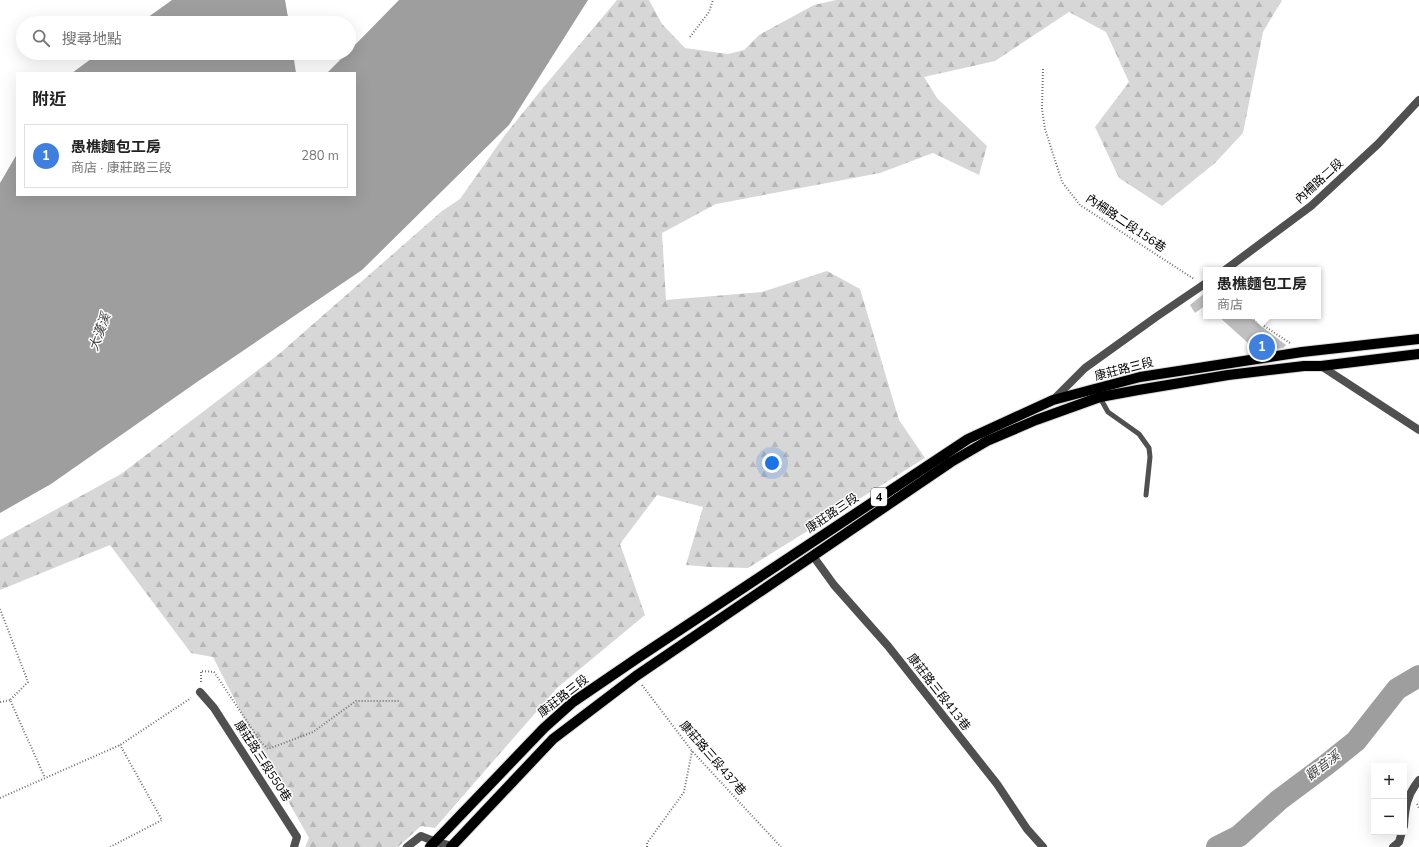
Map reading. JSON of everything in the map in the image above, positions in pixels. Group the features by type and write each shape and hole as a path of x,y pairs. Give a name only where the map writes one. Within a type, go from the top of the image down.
{"main road":[{"name":"康莊路三段","path":"452,846 553,739 636,676 951,462 987,440 1140,376 1302,352 1419,339"},
{"name":"康莊路三段","path":"433,845 544,728 573,702 968,439 1053,400 1098,393 1138,390 1228,375 1419,354"}],"street":[{"name":"內柵路二段","path":"1229,267 1310,206 1378,144 1419,100"},
{"path":"1053,400 1085,368 1156,316 1203,285"},
{"path":"1320,366 1419,430"},
{"name":"康莊路三段413巷","path":"812,556 834,585 888,646 997,784 1027,829 1044,847"},
{"name":"康莊路三段550巷","path":"200,692 214,708 297,837 294,847"},
{"path":"1407,801 1411,790 1419,780"},
{"path":"1393,847 1399,842 1401,835"},
{"path":"407,847 421,836 433,845 452,846"}],"lane":[{"path":"1098,393 1108,412 1140,434 1149,448 1150,457 1146,495"}],"path":[{"path":"690,37 709,12 713,0"},
{"name":"內柵路二段156巷","path":"1043,69 1042,109 1045,130 1062,182 1080,205 1203,283"},
{"path":"1253,319 1302,352"},
{"path":"0,609 28,682 10,700 0,702"},
{"name":"康莊路三段437巷","path":"636,676 692,752 781,847"},
{"path":"0,798 45,778 10,700"},
{"path":"110,847 162,820 120,745"},
{"path":"647,847 647,843 684,792 692,752"}],"green space":[{"path":"617,0 649,0 662,24 685,48 728,54 744,50 759,35 814,5 836,0 1282,0 1263,32 1243,133 1215,163 1162,206 1119,178 1095,127 1129,82 1106,32 1069,12 995,61 924,77 937,98 987,146 979,175 933,153 880,173 716,204 662,233 666,300 762,292 827,271 860,289 899,420 925,458 748,568 686,565 703,507 657,495 620,544 645,615 557,688 435,828 421,826 398,847 305,847 309,838 271,771 213,657 191,653 110,545 0,590 0,540 121,474 279,354 442,211 460,199 505,135"}],"water":[{"path":"172,0 285,0 288,16 150,16"},
{"name":"大漢溪","path":"399,0 588,0 509,125 362,270 197,382 51,484 0,513 0,183 16,156 16,196 356,196 356,72 328,72 340,60 356,60 356,44"},
{"path":"90,60 294,60 296,72 73,72"}],"building":[{"path":"1203,294 1203,307 1195,313 1190,305"},
{"path":"1221,319 1252,319 1286,345 1283,348 1276,349 1268,344 1262,352 1258,352"}],"waterway":[{"name":"觀音溪","path":"1217,847 1239,836 1279,800 1356,741 1397,689 1419,676"}],"place":[{"name":"愚樵麵包工房","path":"1262,347"}]}
